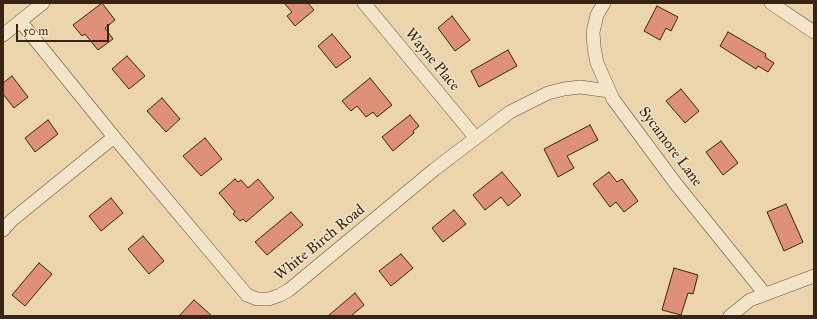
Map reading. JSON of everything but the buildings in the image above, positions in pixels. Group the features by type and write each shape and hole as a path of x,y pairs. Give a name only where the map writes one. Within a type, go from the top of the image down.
{"street":[{"path":"3,35 43,3"},
{"name":"Wayne Place","path":"364,3 475,137"},
{"name":"Sycamore Lane","path":"604,3 597,15 593,32 594,47 597,63 613,99 676,184 765,294"},
{"path":"771,3 814,32"},
{"name":"White Birch Road","path":"20,21 114,137 246,295 263,299 280,295 289,290 475,137 510,112 548,93 580,87 610,91"},
{"path":"3,230 12,220 114,137"},
{"path":"730,316 750,300 814,276"}]}
